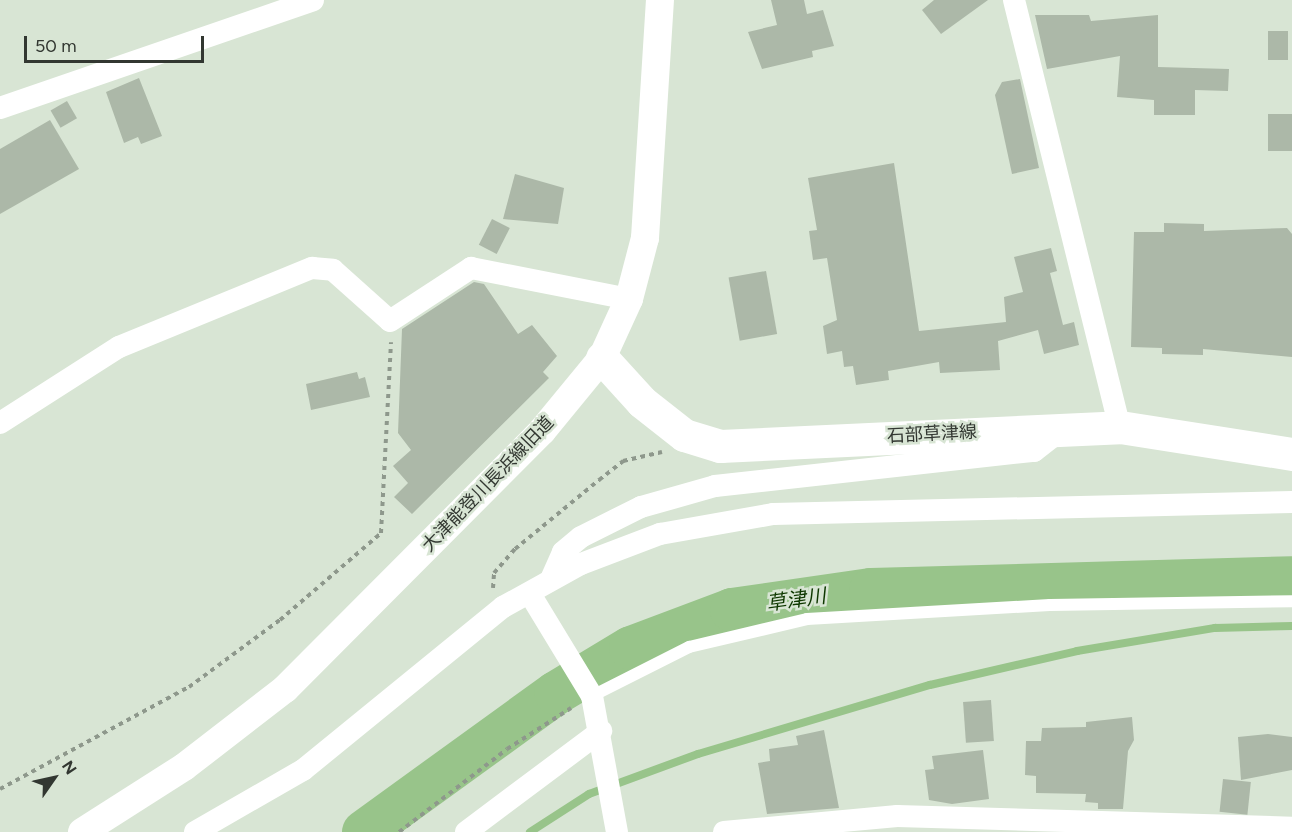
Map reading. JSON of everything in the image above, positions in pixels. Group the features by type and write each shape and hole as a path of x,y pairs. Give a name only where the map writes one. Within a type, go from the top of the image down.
{"main road":[{"name":"石部草津線","path":"602,358 642,402 684,435 720,446 1120,427 1292,454"}],"street":[{"path":"0,108 313,0"},
{"name":"大津能登川長浜線旧道","path":"82,832 184,767 285,689 542,431 602,358 629,299 651,195 660,0"},
{"path":"1014,0 1120,427"},
{"path":"0,423 119,347 312,268 333,270 390,321 471,268 629,299"},
{"path":"552,577 564,552 581,537 640,507 715,486 1034,451 1064,428"},
{"path":"195,832 303,770 502,607 530,594 552,577 660,534 773,514 1292,502"},
{"path":"530,594 588,689 601,731 617,832"},
{"path":"466,832 601,731"},
{"path":"724,832 897,816 1292,828"}],"lane":[{"path":"588,689 689,647 807,619 935,609 1292,601"}],"path":[{"path":"0,789 189,687 280,620 381,533 391,405 390,321"},
{"path":"502,607 493,590 494,573 515,549 623,461 672,448 684,435"},
{"path":"399,832 507,748 588,689"}],"building":[{"path":"771,0 804,0 807,14 823,10 834,46 812,51 813,57 762,69 748,32 777,25"},
{"path":"934,0 988,0 941,34 922,10"},
{"path":"1035,15 1089,15 1091,21 1158,15 1158,67 1229,69 1228,91 1195,90 1195,115 1154,115 1154,100 1117,97 1120,56 1047,69"},
{"path":"1268,31 1288,31 1288,60 1268,60"},
{"path":"139,78 162,136 141,144 138,137 124,143 106,92"},
{"path":"1020,79 1039,168 1012,174 995,95 1002,82"},
{"path":"67,101 77,118 61,128 51,110"},
{"path":"1268,114 1292,114 1292,151 1268,151"},
{"path":"50,120 79,169 0,214 0,149"},
{"path":"894,163 919,331 1006,322 1004,297 1023,292 1014,257 1051,248 1057,271 1050,273 1063,325 1074,322 1079,345 1044,354 1038,330 998,341 1000,370 940,373 939,362 888,371 889,380 856,385 853,366 844,367 842,351 827,354 823,326 837,320 827,258 813,260 809,231 817,230 808,178"},
{"path":"515,174 564,188 558,224 503,219"},
{"path":"492,219 510,228 497,254 479,245"},
{"path":"1164,223 1204,224 1204,231 1287,228 1292,234 1292,357 1203,349 1203,355 1162,354 1162,348 1131,347 1134,232 1164,232"},
{"path":"766,271 777,334 740,341 729,278"},
{"path":"474,282 484,284 518,334 532,325 557,356 543,372 549,378 412,514 394,497 408,483 393,466 411,450 398,433 402,329"},
{"path":"357,372 359,379 365,377 370,397 311,410 306,384"},
{"path":"991,700 994,741 966,743 963,702"},
{"path":"1132,717 1134,740 1128,751 1123,809 1098,809 1098,803 1085,802 1086,794 1036,793 1036,776 1025,775 1026,741 1041,741 1042,728 1086,727 1086,722"},
{"path":"824,730 839,808 767,814 758,763 770,761 769,749 798,745 796,736"},
{"path":"1268,734 1292,737 1292,770 1241,780 1238,737"},
{"path":"983,750 989,799 952,804 929,800 925,770 934,769 932,756"},
{"path":"1223,779 1251,782 1247,815 1220,812"}],"waterway":[{"name":"草津川","path":"364,832 556,693 631,648 732,610 871,590 1292,578"},
{"path":"530,832 589,794 698,754 930,685 1077,651 1215,628 1292,626"}]}
